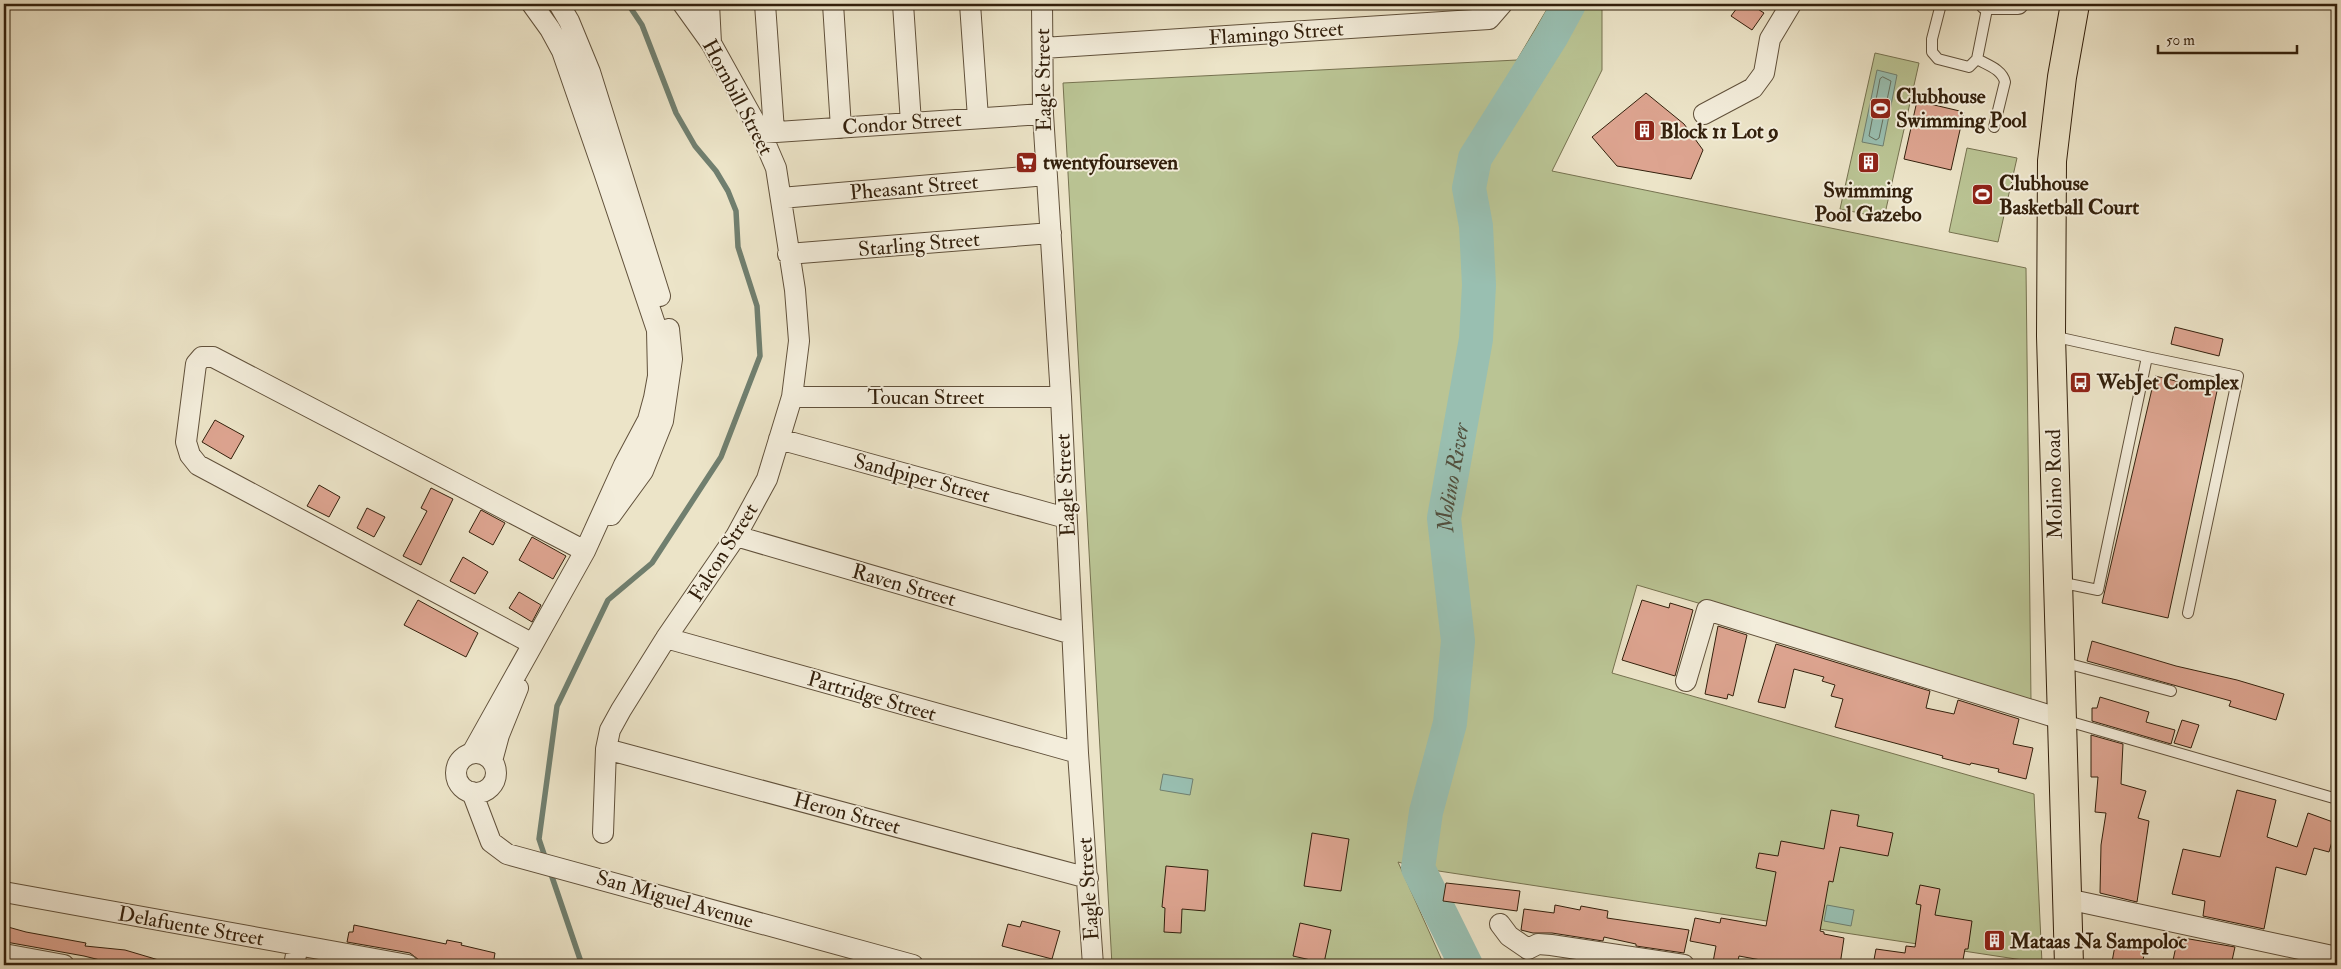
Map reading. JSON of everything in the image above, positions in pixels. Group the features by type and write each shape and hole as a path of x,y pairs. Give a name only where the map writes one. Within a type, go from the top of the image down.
{"main road":[{"name":"Molino Road","path":"2069,965 2051,336 2052,162 2062,77 2075,4"}],"street":[{"path":"472,754 486,756 495,767 494,781 485,790 472,792 460,785 456,773 460,760 472,754 585,551 624,465 648,420 658,376 657,330 562,51 550,29 532,4"},
{"path":"559,4 569,21 593,81 668,324 672,359 662,421 643,471 585,551"},
{"name":"Hornbill Street","path":"683,4 711,43 768,132 781,198 788,254"},
{"path":"708,4 711,43"},
{"path":"765,4 768,132"},
{"path":"833,4 841,128"},
{"path":"903,4 911,123"},
{"path":"970,4 978,118"},
{"name":"Eagle Street","path":"1042,4 1043,114 1046,176 1051,233 1078,753 1093,965"},
{"name":"Flamingo Street","path":"1043,48 1489,19 1502,4"},
{"path":"1704,114 1753,88 1764,73 1770,39 1791,4"},
{"path":"1987,4 2018,4"},
{"name":"Condor Street","path":"768,132 1043,114"},
{"name":"Pheasant Street","path":"781,198 1046,176"},
{"name":"Starling Street","path":"788,254 1051,233"},
{"name":"Falcon Street","path":"602,833 606,748 610,730 666,638 736,536 767,479 792,397 799,342 795,290 788,254"},
{"path":"533,644 198,465 190,455 186,442 196,364 202,357 212,357 585,551"},
{"name":"Toucan Street","path":"792,397 1060,397"},
{"name":"Sandpiper Street","path":"779,439 1066,518"},
{"name":"Raven Street","path":"736,536 1072,634"},
{"path":"1686,681 1707,610 2061,719"},
{"name":"Partridge Street","path":"666,638 1078,753"},
{"path":"492,761 499,735 509,714 533,644"},
{"name":"Heron Street","path":"606,748 1088,878"},
{"name":"San Miguel Avenue","path":"472,792 491,842 506,854 561,867 913,965"},
{"name":"Delafuente Street","path":"4,892 408,965"},
{"path":"2068,899 2337,957"},
{"path":"1500,924 1527,957 1538,944 1684,965"},
{"path":"294,965 298,946"},
{"path":"4,954 64,965"}],"lane":[{"path":"1941,4 1932,39 1932,52 1938,58 1969,67 1977,59 1987,4"},
{"path":"1977,59 2001,73 2004,77 2005,82 1994,127"},
{"path":"2051,336 2238,376 2188,613"},
{"path":"2057,581 2098,590 2147,357"},
{"path":"2059,661 2171,691"},
{"path":"2061,719 2337,798"}],"shaded area":[{"path":"1550,4 1602,4 1602,70 1552,171 2026,268 2031,701 1637,585 1612,673 2034,794 2042,963 1419,868 1398,862 1444,965 1112,965 1063,83 1517,60"},
{"path":"1875,53 1919,63 1884,218 1840,209"},
{"name":"Clubhouse Basketball Court","path":"1967,148 2017,158 1998,242 1949,232"}],"water":[{"name":"Clubhouse Swimming Pool","path":"1877,70 1897,75 1883,146 1862,142"},
{"path":"1163,774 1193,779 1190,795 1160,790"},
{"path":"1827,905 1854,910 1851,926 1824,921"}],"building":[{"path":"1740,4 1750,4 1764,13 1752,30 1731,16"},
{"name":"Block 11 Lot 9","path":"1646,93 1684,124 1703,150 1691,179 1617,166 1592,137"},
{"path":"1917,101 1964,112 1951,170 1904,159"},
{"path":"2175,327 2223,339 2219,356 2171,344"},
{"path":"2155,376 2217,391 2168,618 2102,603"},
{"path":"215,420 244,436 231,459 202,442"},
{"path":"319,485 340,497 329,517 307,506"},
{"path":"431,488 453,499 421,565 403,556 427,511 421,508"},
{"path":"367,508 385,517 374,537 357,528"},
{"path":"481,510 505,523 493,545 469,532"},
{"path":"532,537 566,556 553,579 519,560"},
{"path":"463,557 488,572 475,594 450,581"},
{"path":"519,592 541,605 532,622 509,608"},
{"path":"418,600 478,633 466,657 404,625"},
{"path":"1642,600 1669,608 1670,603 1693,610 1675,676 1622,660"},
{"path":"1718,626 1747,635 1733,696 1728,694 1727,699 1705,694"},
{"path":"2092,641 2176,666 2237,680 2284,694 2276,720 2229,706 2231,701 2087,661"},
{"path":"1776,644 1930,691 1926,708 1954,714 1958,700 2019,719 2013,744 2033,748 2026,779 1998,772 1999,769 1971,763 1970,765 1942,758 1943,756 1835,727 1843,699 1831,696 1835,685 1822,681 1824,677 1794,669 1785,708 1758,702"},
{"path":"2100,697 2149,712 2146,722 2175,730 2171,744 2092,721 2092,708 2097,708"},
{"path":"2182,720 2199,725 2191,748 2174,743"},
{"path":"2091,735 2123,744 2121,784 2146,791 2138,818 2149,821 2137,902 2100,893 2101,845 2106,813 2095,812 2098,777 2091,777"},
{"path":"2237,790 2276,800 2267,837 2297,847 2308,813 2333,822 2332,830 2335,831 2329,852 2314,848 2306,875 2276,867 2264,929 2203,916 2205,901 2172,894 2183,849 2220,857"},
{"path":"1831,810 1859,815 1857,826 1893,833 1888,856 1840,847 1833,882 1829,881 1820,931 1824,932 1824,934 1844,938 1840,965 1788,965 1739,956 1737,965 1713,962 1716,946 1690,941 1695,918 1720,923 1721,918 1766,926 1776,872 1756,868 1759,853 1778,856 1781,841 1824,849"},
{"path":"1312,833 1349,839 1341,891 1304,886"},
{"path":"1166,866 1208,870 1205,911 1182,909 1181,933 1164,932 1165,908 1162,907"},
{"path":"1446,883 1520,891 1517,911 1443,901"},
{"path":"1920,885 1940,889 1935,915 1972,921 1968,949 1965,949 1962,965 1873,965 1876,949 1905,953 1906,946 1915,947 1921,905 1916,904"},
{"path":"1555,905 1580,910 1581,906 1608,911 1607,918 1689,930 1684,953 1636,946 1636,944 1604,937 1603,941 1521,930 1524,909 1554,913"},
{"path":"1022,921 1060,931 1052,959 1002,946 1008,924 1020,927"},
{"path":"1300,923 1331,930 1324,963 1293,956"},
{"path":"354,925 446,944 447,940 462,943 461,945 495,953 493,965 445,965 419,960 410,953 347,942 349,932 353,932"},
{"path":"8,927 86,943 85,946 125,950 162,961 162,965 120,965 84,956 6,942"},
{"path":"2178,937 2235,947 2231,965 2172,965"},
{"path":"2116,940 2146,945 2142,965 2112,962"}],"waterway":[{"path":"546,860 539,839 557,706 608,600 652,563 721,457 760,356 757,306 738,247 736,211 728,191 716,171 695,146 676,113 642,25 628,4"},
{"name":"Molino River","path":"1466,965 1418,868 1426,812 1450,723 1458,641 1444,518 1476,339 1479,285 1476,226 1469,188 1475,158 1551,37 1569,4"},
{"path":"550,871 582,965"}],"place":[{"name":"Clubhouse Swimming Pool","path":"1880,108"},
{"name":"Block 11 Lot 9","path":"1644,131"},
{"name":"twentyfourseven","path":"1027,162"},
{"name":"Swimming Pool Gazebo","path":"1868,163"},
{"name":"Clubhouse Basketball Court","path":"1983,195"},
{"name":"WebJet Complex","path":"2081,382"},
{"name":"Mataas Na Sampoloc","path":"1994,941"}]}
